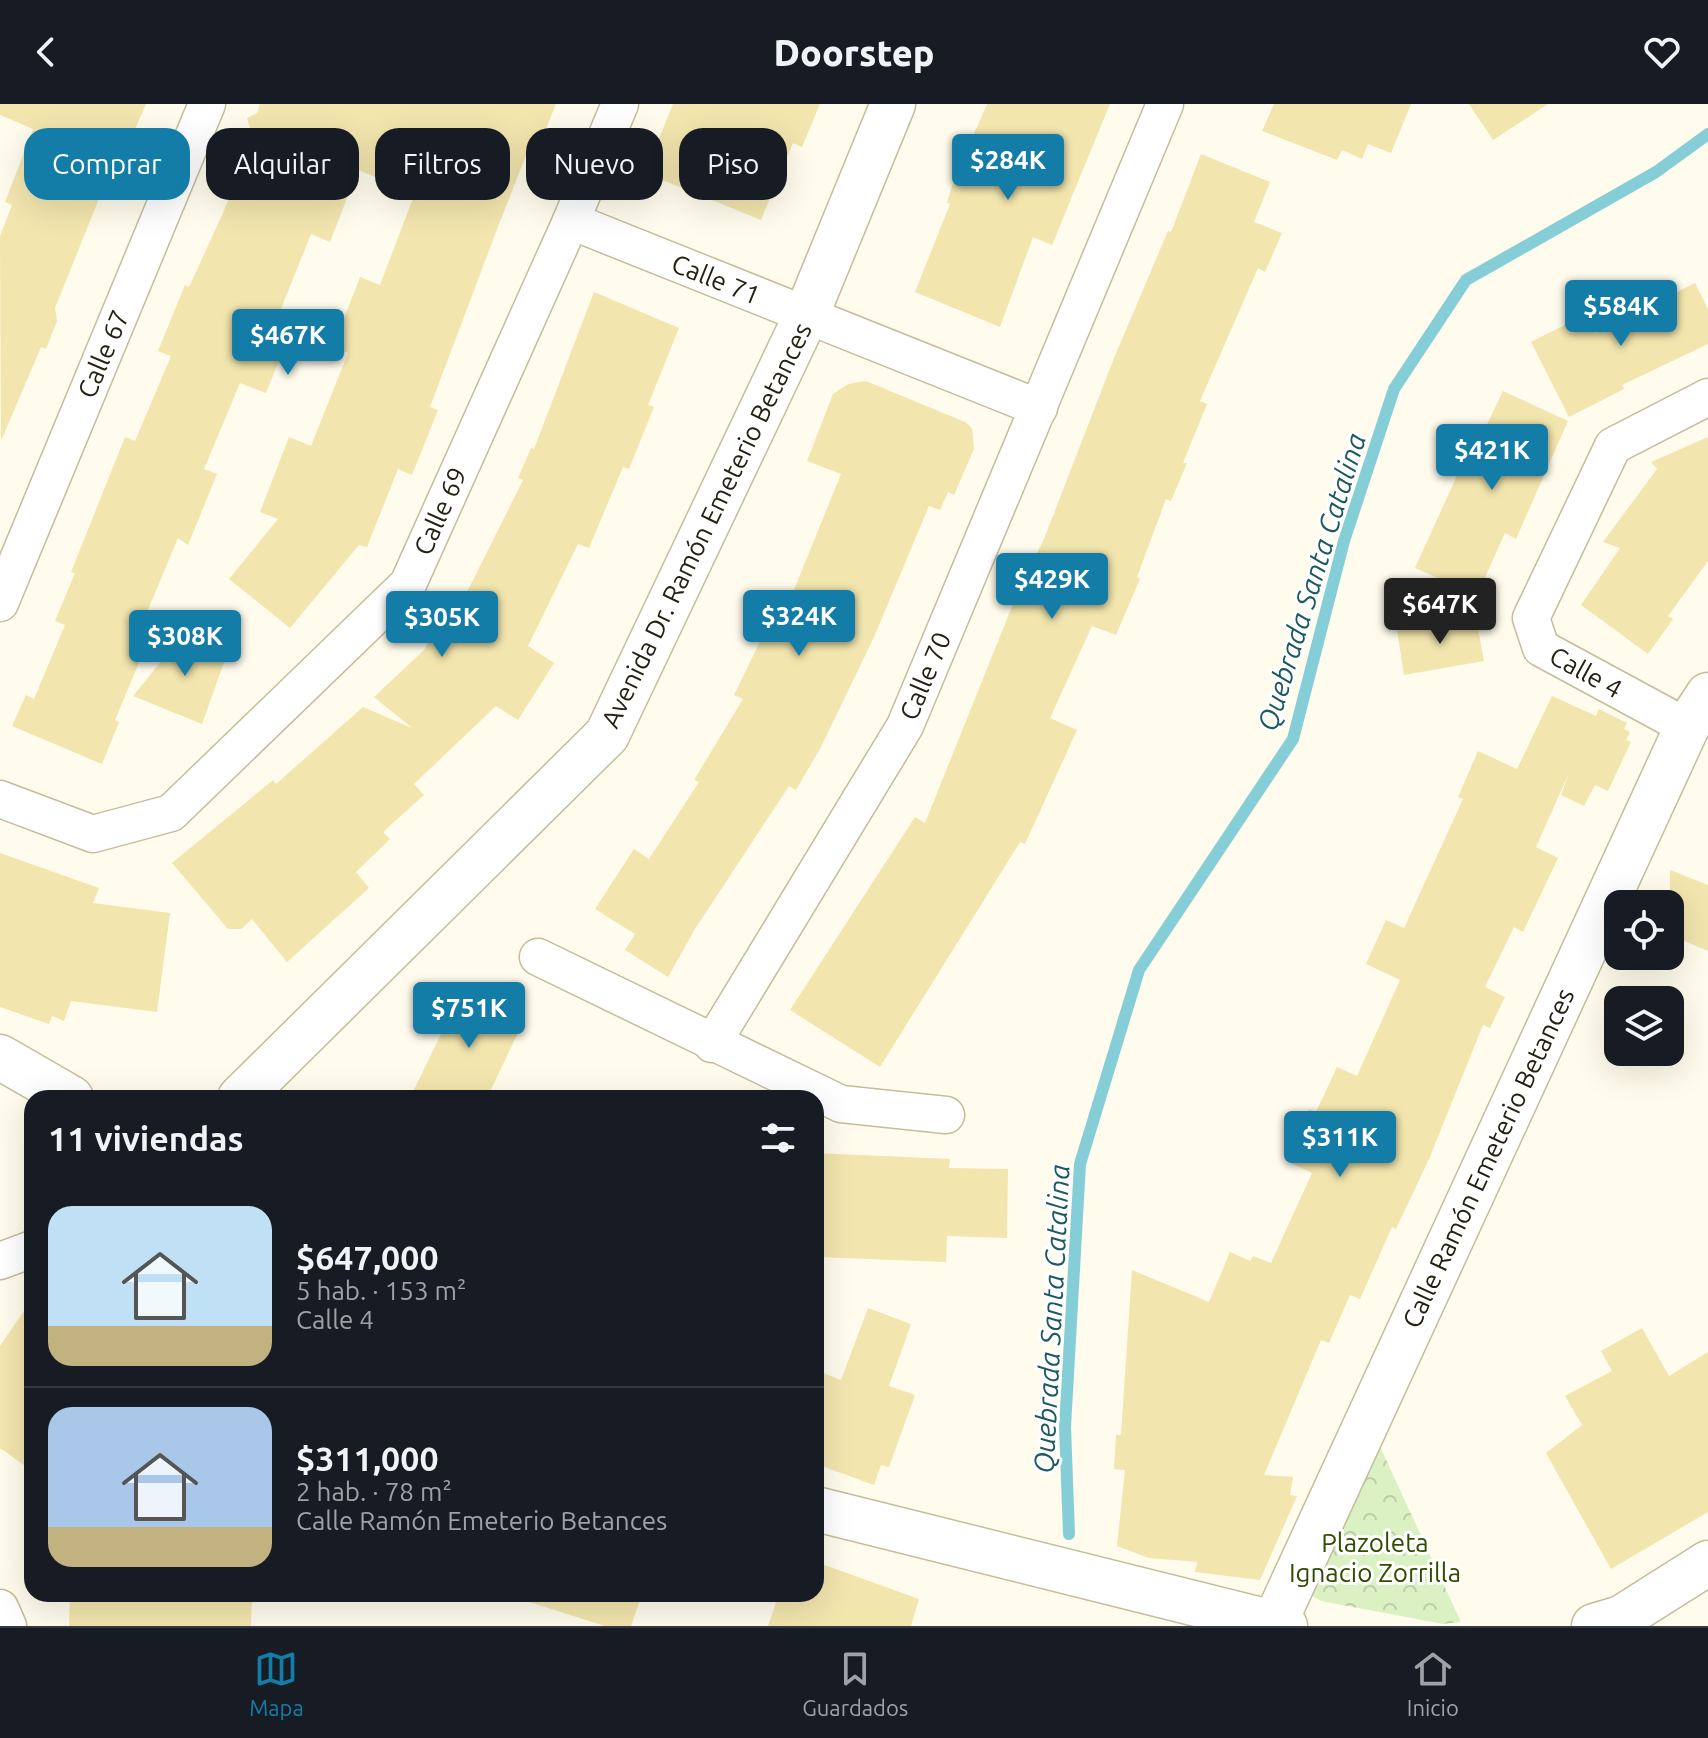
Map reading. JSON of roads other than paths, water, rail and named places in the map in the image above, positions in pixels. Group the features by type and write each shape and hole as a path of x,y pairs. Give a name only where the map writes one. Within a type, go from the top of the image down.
{"street":[{"name":"Calle 67","path":"0,603 207,104"},
{"name":"Calle 69","path":"0,799 93,834 171,813 408,584 571,221 620,104"},
{"name":"Avenida Dr. Ramón Emeterio Betances","path":"248,1090 607,735 806,316 893,104"},
{"name":"Calle 70","path":"712,1044 905,726 1165,104"},
{"name":"Calle 71","path":"571,221 1039,408"},
{"name":"Calle 4","path":"1697,711 1541,648 1531,618 1613,446 1708,397"},
{"name":"Calle Ramón Emeterio Betances","path":"1280,1625 1697,711"},
{"path":"538,957 811,1090"},
{"path":"0,1057 57,1090"},
{"path":"824,1096 841,1104 946,1115"},
{"path":"0,1261 24,1252"},
{"path":"824,1511 1280,1625"},
{"path":"1614,1623 1708,1563"},
{"path":"0,1608 8,1626"}],"waterway":[{"name":"Quebrada Santa Catalina","path":"1069,1534 1065,1427 1080,1164 1139,970 1293,739 1344,541 1394,389 1466,280 1656,172 1708,134"}],"park label":[{"name":"Plazoleta Ignacio Zorrilla","path":"1375,1557"}]}
